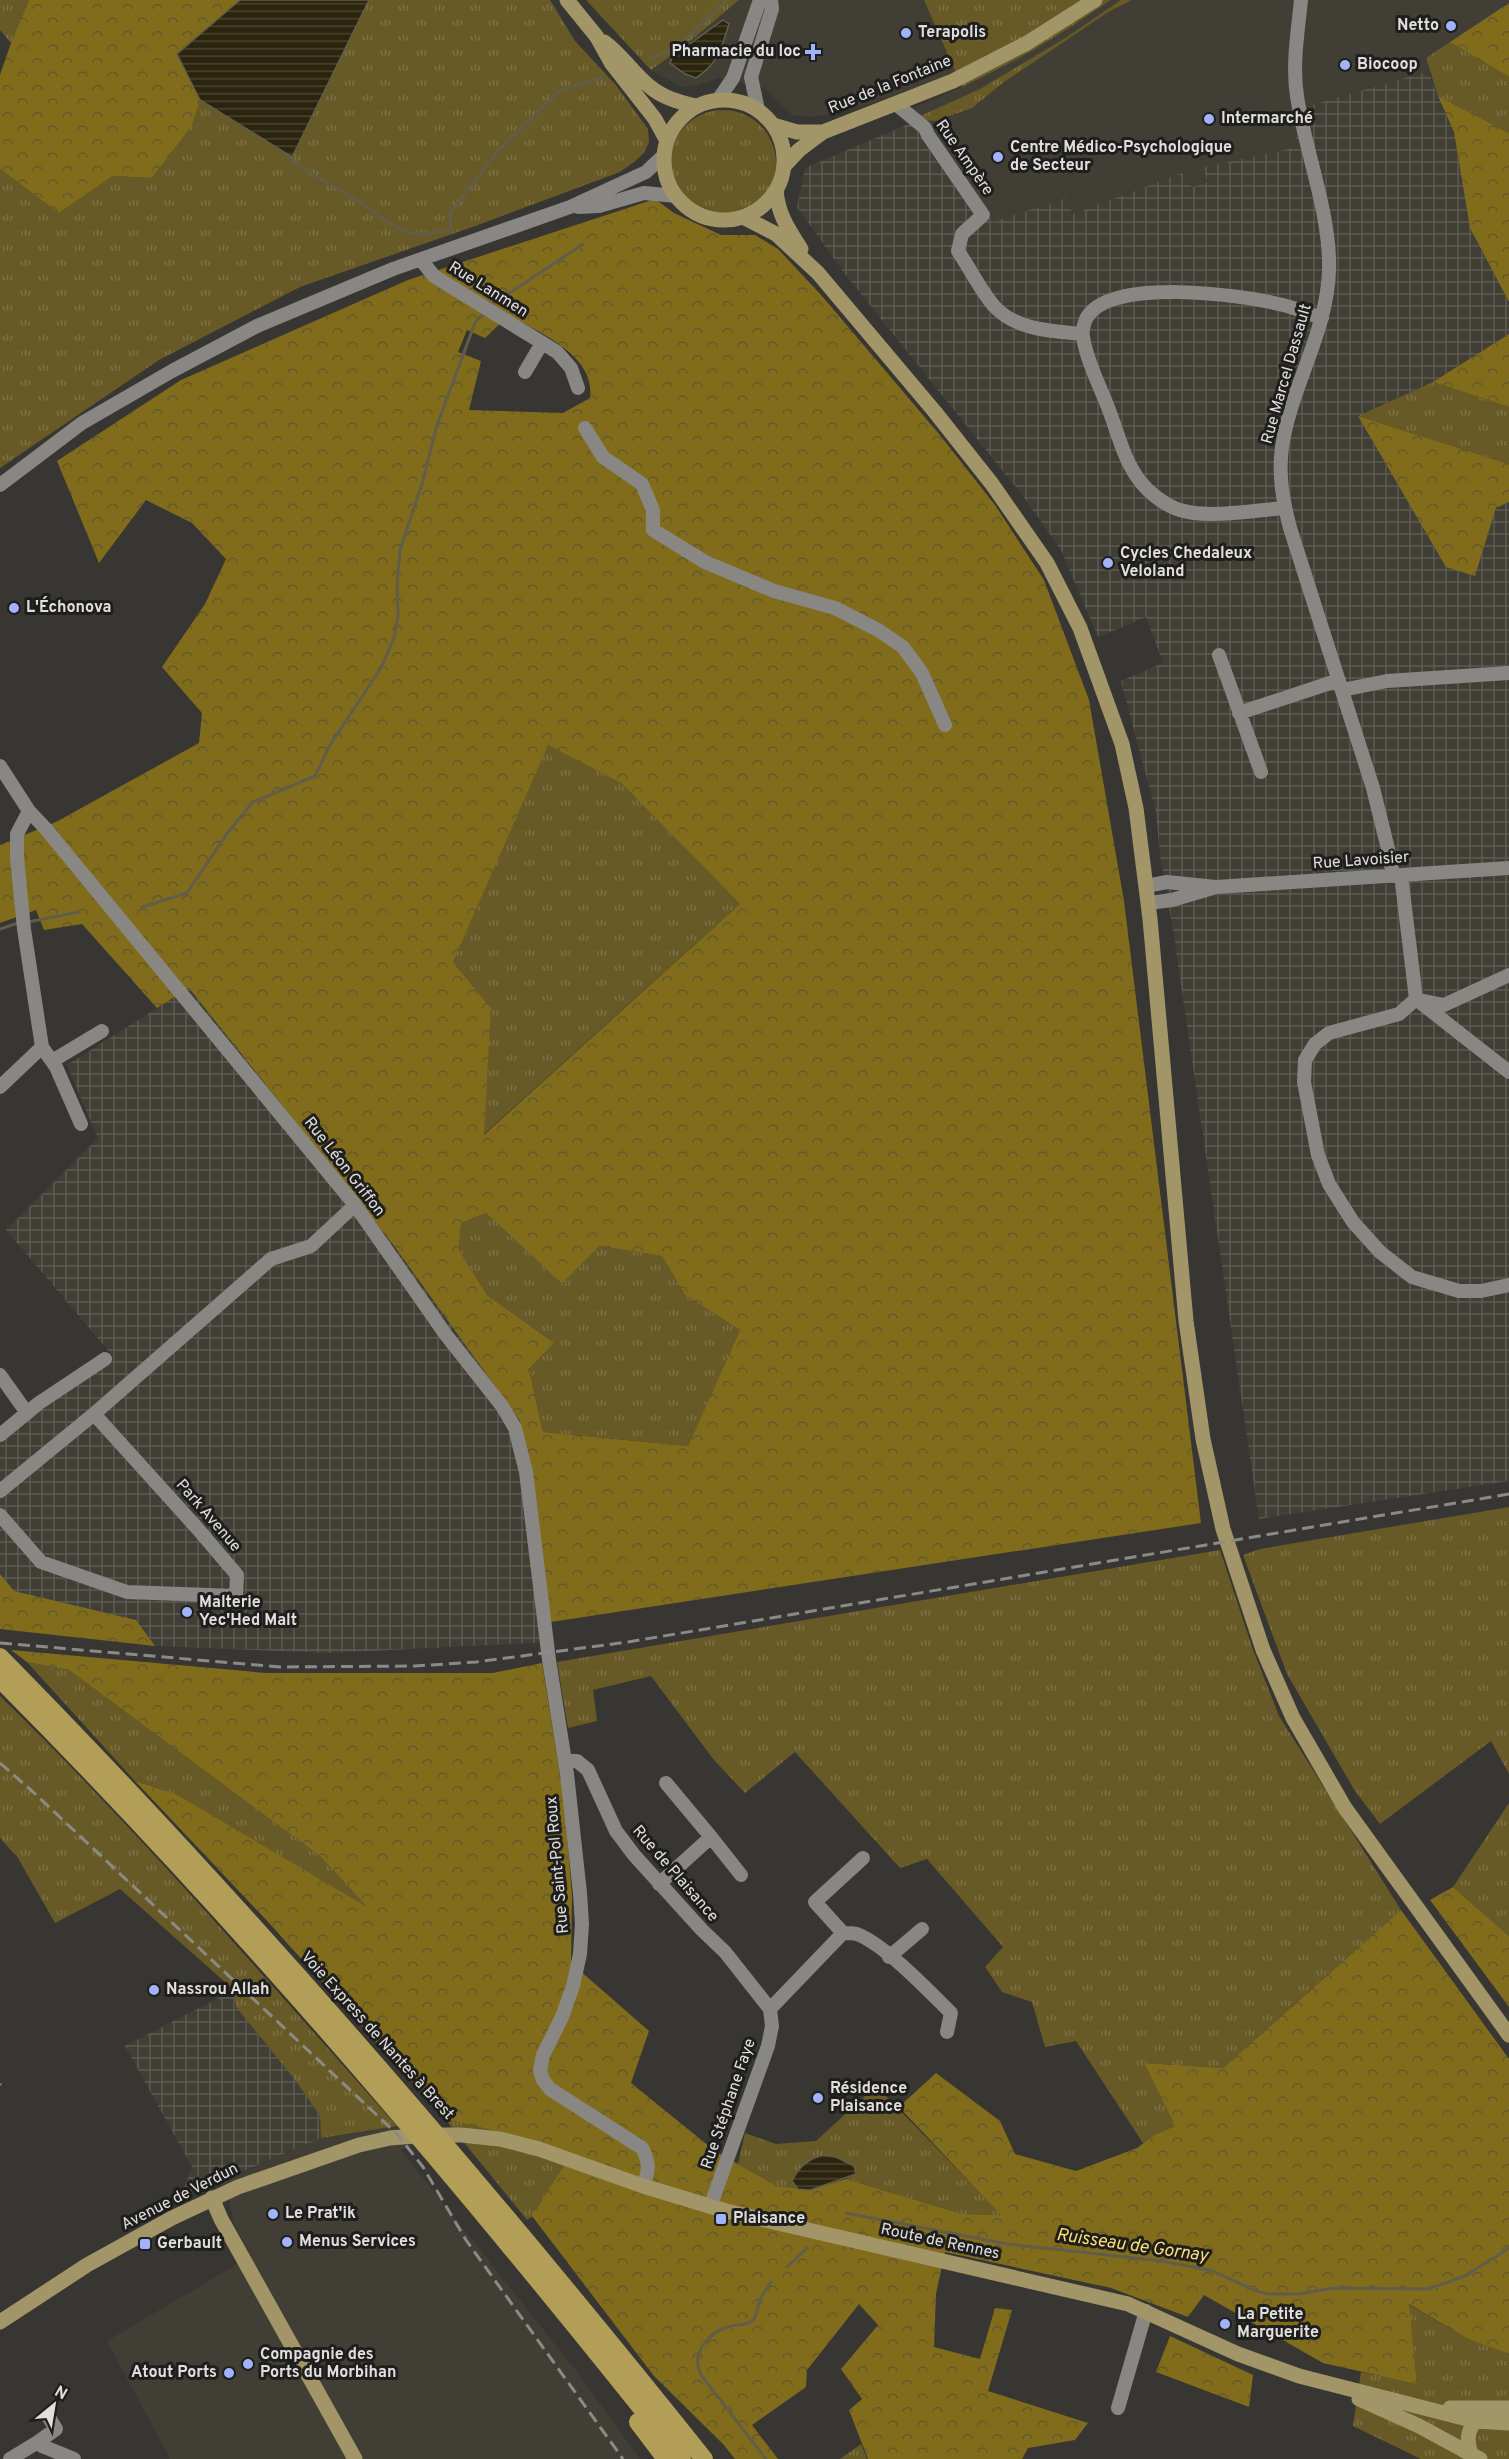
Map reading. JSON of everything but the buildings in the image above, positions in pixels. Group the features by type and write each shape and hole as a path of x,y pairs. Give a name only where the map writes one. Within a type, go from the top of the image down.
{"highway":[{"name":"Voie Express de Nantes à Brest","path":"0,1657 196,1864 423,2116 582,2307 704,2459"},
{"name":"Voie Express de Nantes à Brest","path":"0,1679 159,1846 360,2068 474,2202 682,2459"},
{"path":"598,2353 602,2373 666,2459"}],"main road":[{"path":"567,0 597,37 605,53 656,119 668,142"},
{"name":"Rue de la Fontaine","path":"784,166 799,150 823,132 953,81 1028,43 1095,0"},
{"path":"597,37 610,46 648,86 674,101 696,106"},
{"path":"718,100 745,104 758,110 773,125 780,137 784,166 776,190 768,201 756,211 728,220 714,219 699,214 687,206 676,196 665,170 668,142 678,121 696,106 718,100"},
{"name":"Rue de la Fontaine","path":"773,125 797,132 823,132"},
{"path":"776,190 778,206 784,223 818,273 993,484 1047,563 1080,628 1122,744 1136,808 1149,903 1186,1321 1203,1439 1230,1552 1263,1650 1288,1708 1344,1808 1509,2036"},
{"path":"743,217 776,234 818,273"},
{"name":"Route de Rennes","path":"461,2135 500,2139 539,2150 710,2207 1128,2304 1249,2358 1330,2384 1475,2421 1509,2423"},
{"name":"Avenue de Verdun","path":"0,2322 87,2265 212,2198 311,2160 359,2145 390,2138 461,2135"},
{"path":"212,2198 221,2219 355,2459"},
{"path":"1330,2384 1342,2393 1364,2400 1476,2456"},
{"name":"Route de Rennes","path":"1406,2403 1468,2410 1509,2410"},
{"name":"Route de Rennes","path":"1475,2421 1509,2410"},
{"path":"1475,2421 1468,2432 1467,2443 1476,2456"},
{"path":"1486,2459 1477,2447 1479,2435 1486,2428 1509,2423"}],"street":[{"path":"718,100 734,78 760,0"},
{"path":"758,110 751,77 772,9 771,0"},
{"name":"Rue Marcel Dassault","path":"1301,0 1296,49 1296,94 1328,243 1329,272 1322,318 1282,447 1280,468 1285,508 1373,788 1397,876 1416,999"},
{"name":"Rue Ampère","path":"896,104 925,128 983,215 962,234 958,251 994,307 1018,323 1047,331 1082,334"},
{"path":"0,485 82,423 172,371 257,326 331,293 570,207 646,172 668,142"},
{"path":"570,207 599,206 644,193 676,196"},
{"name":"Rue Lanmen","path":"421,260 434,276 557,352 571,368 578,388"},
{"path":"1285,508 1212,514 1180,510 1157,497 1140,480 1125,453 1088,357 1082,334 1087,318 1096,308 1115,300 1146,293 1181,292 1261,300 1285,305 1322,318"},
{"path":"525,372 542,343"},
{"path":"585,428 603,457 642,484 653,510 653,530 705,562 774,591 835,608 878,630 903,647 922,673 945,725"},
{"path":"1219,655 1261,772"},
{"path":"1239,714 1341,685 1509,674"},
{"name":"Rue Léon Griffon","path":"0,766 29,811 355,1205 446,1335 502,1406 514,1428 526,1472 549,1660"},
{"path":"29,811 17,834 24,929 42,1047 52,1061 81,1124"},
{"name":"Rue Lavoisier","path":"1146,886 1167,882 1216,887 1509,868"},
{"name":"Rue Lavoisier","path":"1149,903 1172,900 1216,887"},
{"path":"1416,999 1444,1005 1509,975"},
{"path":"1416,999 1509,1072"},
{"path":"1416,999 1399,1014 1329,1033 1315,1044 1305,1059 1304,1082 1318,1155 1329,1184 1353,1222 1380,1252 1412,1277 1459,1291 1481,1291 1509,1285"},
{"path":"52,1061 102,1031"},
{"path":"0,1087 42,1047"},
{"path":"0,1491 94,1414 272,1259 311,1246 355,1205"},
{"path":"0,1435 27,1413 105,1359"},
{"path":"0,1375 27,1413"},
{"name":"Park Avenue","path":"0,1515 41,1562 127,1592 236,1596 237,1575 197,1527 94,1414"},
{"name":"Rue Saint-Pol Roux","path":"549,1660 565,1761 580,1893 580,1944 573,1986 562,2017 543,2055 540,2070 543,2080 550,2089 642,2148 649,2162 643,2186"},
{"name":"Rue de Plaisance","path":"565,1761 577,1761 588,1770 616,1831 659,1884 725,1952 770,2009"},
{"path":"666,1783 741,1875"},
{"path":"659,1884 711,1837"},
{"path":"863,1858 815,1902 843,1933 856,1934 890,1957 951,2013 947,2032"},
{"path":"890,1957 922,1929"},
{"path":"770,2009 843,1933"},
{"name":"Rue Stéphane Faye","path":"710,2207 768,2046 772,2026 770,2009"},
{"path":"1118,2408 1146,2311"},
{"path":"10,2459 56,2429 48,2416"},
{"path":"38,2442 42,2446 74,2459"}],"shaded area":[{"path":"240,0 369,0 292,157 200,100 177,54"},
{"path":"739,0 924,0 956,72 859,108 812,117 792,115 764,88 718,78 698,85 681,87 651,70 683,47"},
{"path":"1111,0 1509,0 1509,3 1426,58 1429,71 1291,111 1299,147 1205,167 1208,181 1192,187 1182,173 1073,214 1066,199 993,223 914,108 993,73 1084,19"},
{"path":"723,20 729,24 721,48 710,67 704,72 696,78 685,74 670,63 673,56"},
{"path":"1429,71 1454,132 1470,228 1509,302 1509,334 1433,382 1358,416 1475,576 1496,508 1509,502 1509,1481 1259,1519 1160,855 1156,813 1121,681 1163,663 1146,617 1098,637 1061,550 1022,495 845,274 797,207 805,168 911,123 901,112 914,108 993,222 1066,198 1073,214 1182,173 1192,187 1207,182 1204,167 1298,147 1291,111"},
{"path":"189,988 395,1247 520,1421 552,1642 329,1653 155,1646 136,1620 13,1591 0,1574 0,1440 36,1410 111,1361 112,1355 6,1230 98,1138 67,1065"},
{"path":"234,1990 236,2007 296,2081 320,2116 321,2138 180,2198 192,2167 125,2046"},
{"path":"397,2126 412,2146 400,2149 577,2372 640,2459 170,2459 107,2341 251,2256 233,2222 230,2202 219,2183 321,2138"},
{"path":"823,2155 836,2157 854,2166 856,2174 810,2190 798,2189 792,2181 798,2172 808,2161"}],"green space":[{"path":"0,0 29,0 11,43 0,30"},
{"path":"29,0 240,0 177,53 200,100 192,126 152,178 113,176 59,213 0,169 0,75"},
{"path":"369,0 550,0 575,41 615,84 648,129 649,142 644,153 620,172 478,225 300,287 159,360 0,468 0,169 59,213 113,176 152,178 192,126 200,100 292,156"},
{"path":"586,0 739,0 683,47 651,70"},
{"path":"924,0 1111,0 1038,47 962,87"},
{"path":"1121,0 1132,0 1108,12 1004,82 972,108 935,121 918,117 980,89 1067,37"},
{"path":"1509,3 1509,77 1450,42"},
{"path":"1450,42 1509,77 1509,133 1438,96 1426,58"},
{"path":"1438,96 1509,133 1509,302 1470,228 1454,132"},
{"path":"723,110 743,114 760,126 772,143 776,163 772,183 760,200 743,212 723,216 703,212 686,200 674,183 670,163 674,143 686,126 703,114"},
{"path":"655,199 674,213 721,235 755,235 778,249 822,296 939,434 995,505 1044,580 1089,700 1124,901 1201,1523 551,1622 520,1421 395,1247 189,988 157,1008 82,924 44,930 36,910 0,923 0,845 56,822 199,743 202,713 162,667 205,604 226,559 192,523 146,500 99,563 57,461 181,380 408,280","holes":["509,315 563,347 575,358 584,369 589,383 590,398 563,413 469,410 481,361 458,352 467,330 485,338","548,745 621,783 740,904 484,1135 491,1008 453,962","486,1213 562,1284 600,1246 662,1256 685,1295 740,1330 688,1446 543,1432 529,1369 554,1343 487,1295 459,1250 461,1223"]},
{"path":"1509,334 1509,407 1433,382"},
{"path":"1433,382 1509,407 1509,464 1358,416"},
{"path":"1358,416 1509,464 1509,502 1496,508 1475,576 1446,567"},
{"path":"547,744 621,783 740,904 483,1135 491,1008 453,962"},
{"path":"486,1213 562,1284 600,1246 662,1256 685,1295 740,1330 688,1446 543,1432 529,1369 554,1343 487,1295 459,1250 461,1223"},
{"path":"1509,1507 1509,1774 1491,1741 1380,1824 1355,1791 1287,1674 1243,1555 1260,1549"},
{"path":"1220,1550 1252,1647 1279,1716 1401,1910 1223,2068 1144,2063 1175,2126 1154,2135 1143,2143 1076,2041 1045,2047 1032,2002 1002,1992 985,1967 1003,1947 927,1859 900,1868 795,1752 745,1793 714,1760 651,1676 593,1690 597,1721 568,1728 557,1662"},
{"path":"0,1574 14,1591 136,1620 155,1646 0,1629"},
{"path":"11,1650 266,1673 493,1673 542,1663 564,1799 572,1895 571,1963 649,2031 631,2083 715,2151 777,2186 810,2190 846,2179 962,2214 1001,2215 899,2107 936,2073 1000,2121 1015,2154 1076,2171 1137,2148 1154,2135 1175,2126 1144,2063 1223,2068 1401,1910 1509,2059 1509,2354 1468,2339 1409,2304 1417,2384 1323,2363 1204,2295 1188,2317 1111,2288 945,2252 936,2294 934,2347 980,2359 995,2308 1012,2310 988,2391 1088,2423 1075,2440 1028,2448 1022,2459 868,2459 849,2410 862,2399 841,2369 878,2325 859,2304 807,2370 806,2387 752,2425 778,2459 735,2459 724,2445 654,2376 532,2216 572,2153 520,2137 445,2119 270,1924 135,1781 176,1794 367,1907 321,1857 69,1670 27,1662"},
{"path":"27,1662 69,1670 321,1857 369,1909 176,1794 135,1781"},
{"path":"0,1696 153,1854 397,2126 321,2138 320,2116 296,2081 236,2007 234,1990 120,1889 55,1923 18,1858 0,1838"},
{"path":"1509,1803 1509,1936 1453,1887"},
{"path":"1453,1887 1509,1936 1509,2007 1430,1900"},
{"path":"876,2086 1002,2215 962,2214 846,2179 856,2174 792,2181 798,2189 777,2186 738,2164 745,2133 776,2144 816,2141"},
{"path":"445,2119 520,2137 572,2153 533,2216 527,2220"},
{"path":"1408,2304 1468,2339 1509,2354 1509,2459 1421,2459 1353,2426 1361,2372 1417,2383"},
{"path":"1170,2336 1253,2375 1249,2407 1156,2372"},
{"path":"861,2444 867,2459 840,2459"}],"waterway":[{"path":"650,59 681,44 727,0"},
{"path":"287,156 398,228 424,234 451,229 450,213 498,151 559,91 601,78"},
{"path":"490,306 583,244"},
{"path":"142,907 187,893 228,832 253,802 315,776 330,745 381,668 394,638 398,616 397,584 400,550 422,484 437,425 475,323 484,313"},
{"path":"28,922 79,912"},
{"path":"0,929 18,923"},
{"name":"Ruisseau de Gornay","path":"846,2213 1007,2244 1162,2261 1213,2271 1256,2291 1268,2294 1299,2294 1334,2288 1428,2289 1465,2276 1509,2248"},
{"path":"787,2267 807,2248"},
{"path":"766,2459 701,2375 698,2359 703,2344 715,2333 753,2320 761,2297 771,2282"}],"railway":[{"path":"0,1643 280,1667 414,1666 476,1662 628,1642 1509,1494"},
{"path":"0,1763 397,2134 423,2167 466,2240 623,2459"}],"place":[{"name":"Netto","path":"1451,26"},
{"name":"Terapolis","path":"906,33"},
{"name":"Pharmacie du loc","path":"813,52"},
{"name":"Biocoop","path":"1345,65"},
{"name":"Intermarché","path":"1209,119"},
{"name":"Centre Médico-Psychologique de Secteur","path":"998,157"},
{"name":"Cycles Chedaleux Veloland","path":"1108,563"},
{"name":"L'Échonova","path":"14,608"},
{"name":"Malterie Yec'Hed Malt","path":"187,1612"},
{"name":"Nassrou Allah","path":"154,1990"},
{"name":"Résidence Plaisance","path":"818,2098"},
{"name":"Le Prat'ik","path":"273,2214"},
{"name":"Plaisance","path":"721,2219"},
{"name":"Menus Services","path":"287,2242"},
{"name":"Gerbault","path":"145,2244"},
{"name":"La Petite Marguerite","path":"1225,2324"},
{"name":"Compagnie des Ports du Morbihan","path":"248,2364"},
{"name":"Atout Ports","path":"229,2373"}]}
